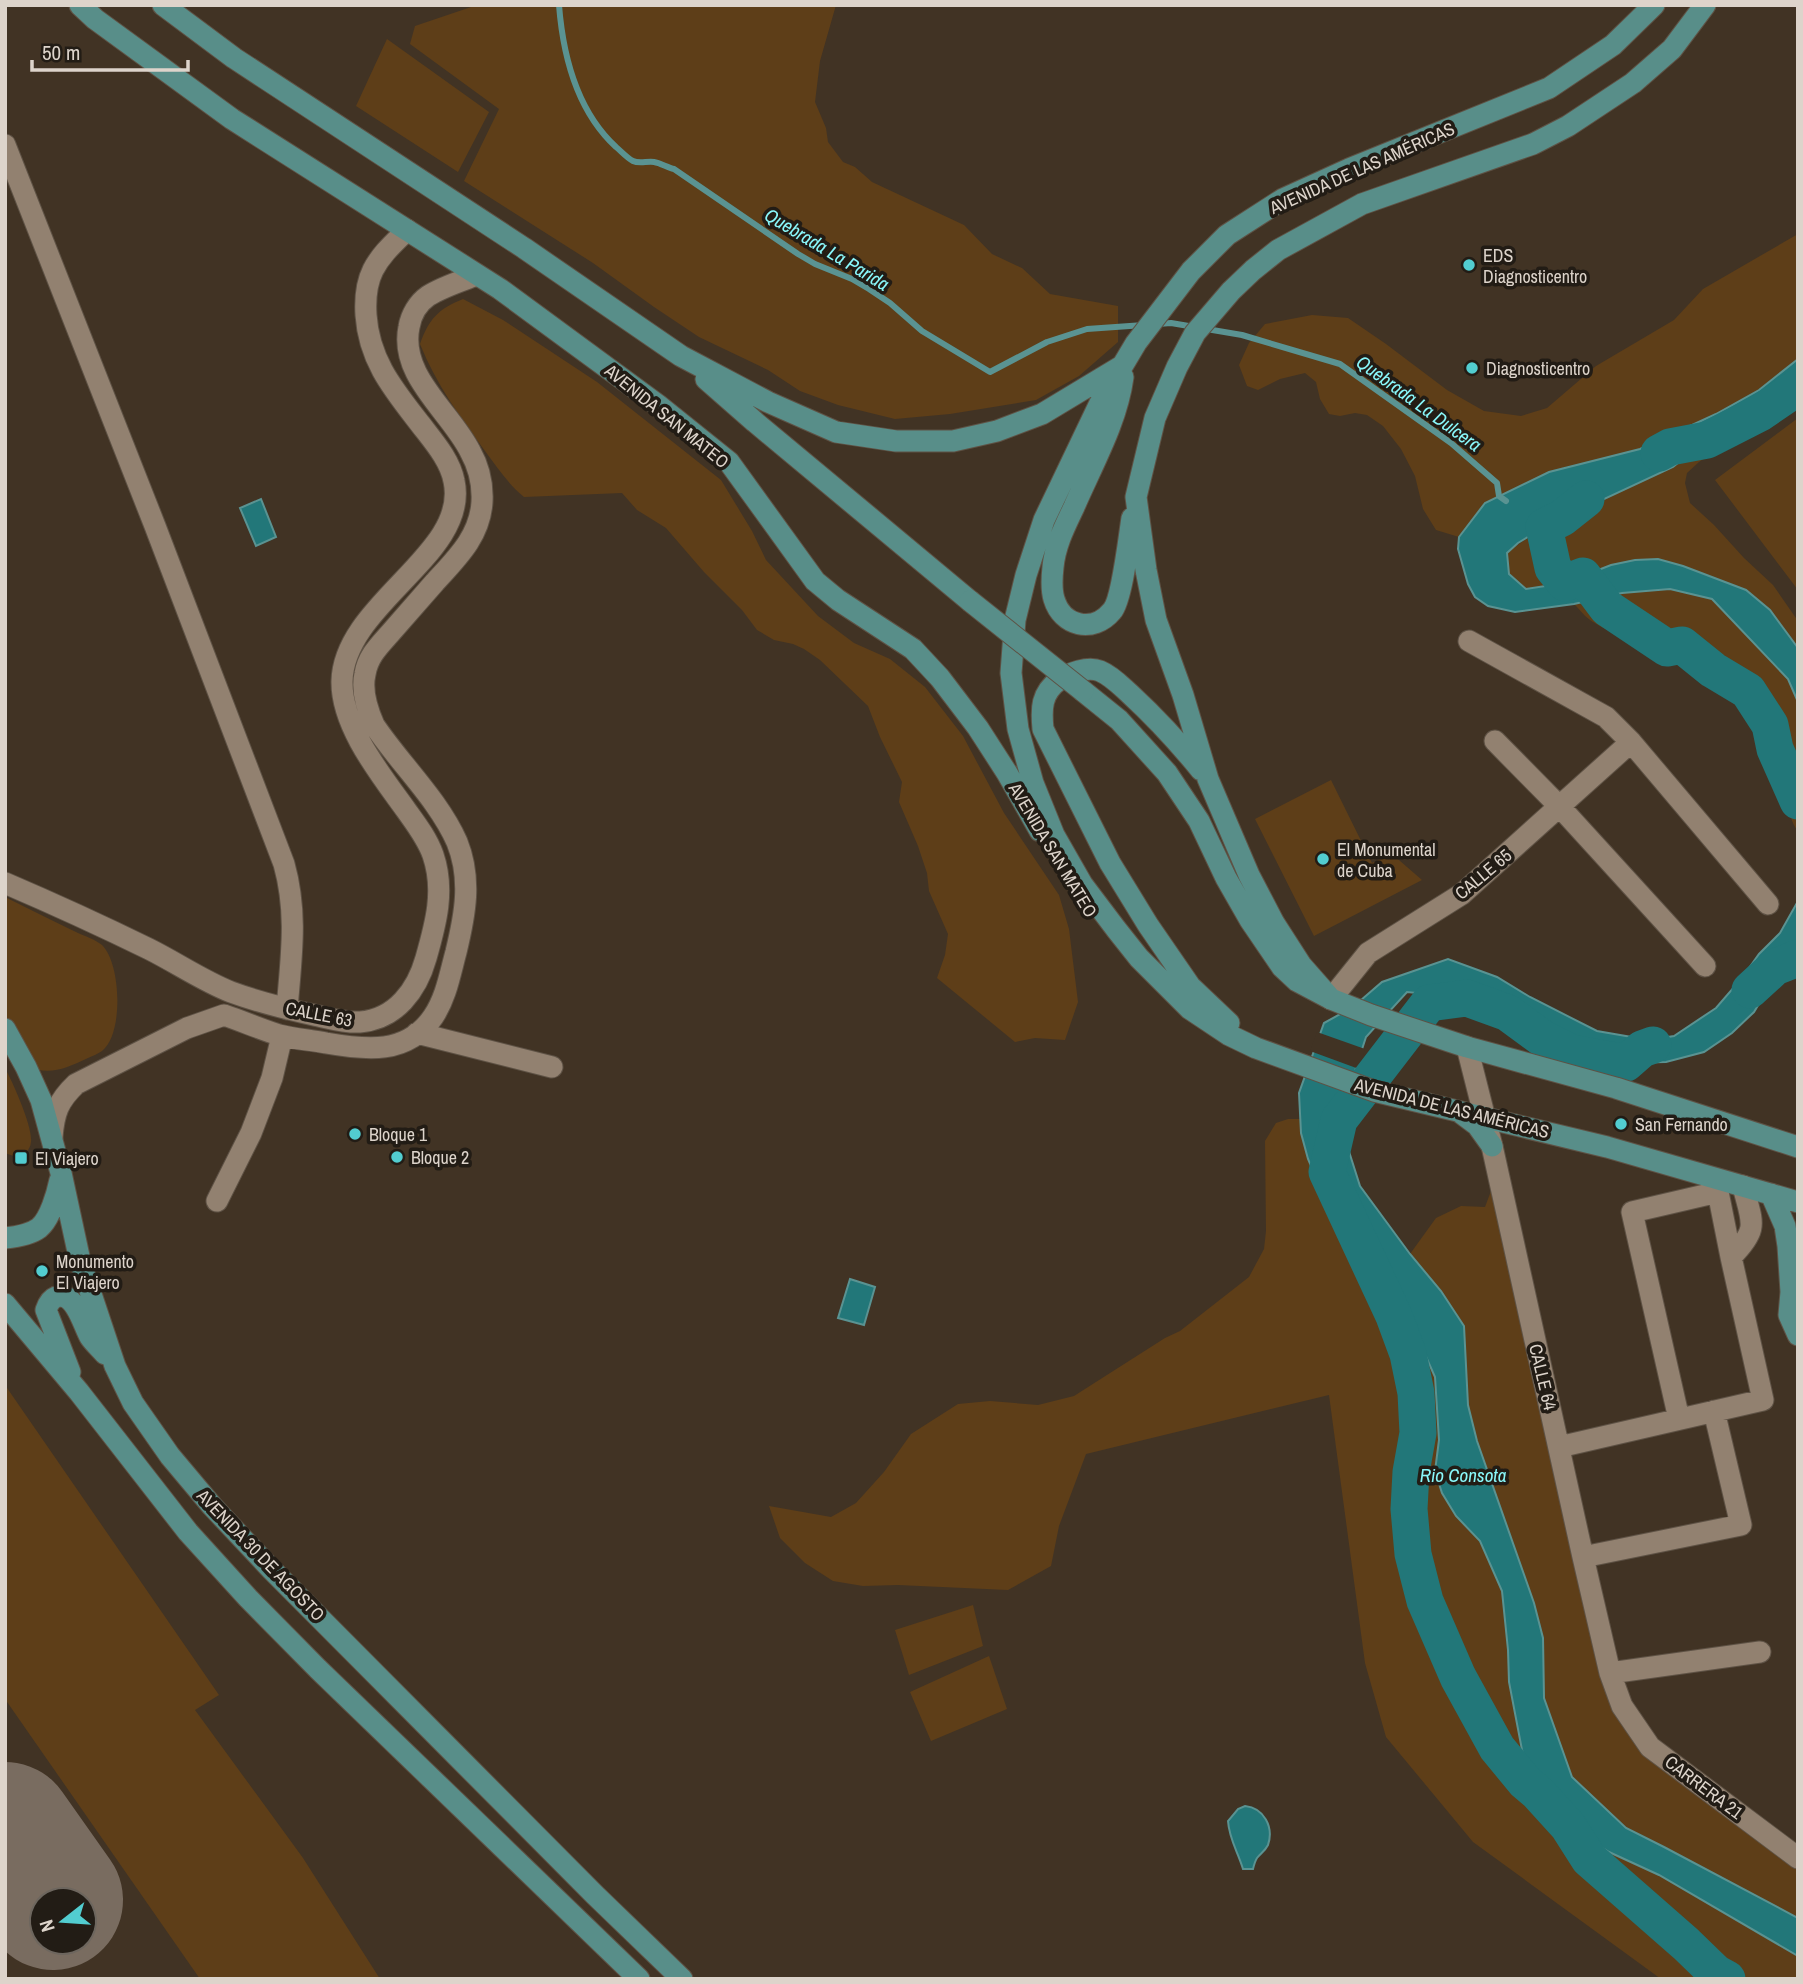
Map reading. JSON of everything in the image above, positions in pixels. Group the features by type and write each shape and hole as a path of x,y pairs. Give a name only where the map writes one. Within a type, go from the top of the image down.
{"main road":[{"name":"AVENIDA SAN MATEO","path":"80,5 95,19 232,119 500,289 648,397 729,462 815,580 838,600 913,649 940,678 978,727 1007,773 1083,907 1138,971 1190,1009"},
{"path":"163,5 234,58 425,182 681,356 768,402 836,432 896,441 953,440 997,431 1042,414 1125,365"},
{"name":"AVENIDA DE LAS AMÉRICAS","path":"1654,5 1613,45 1549,88 1349,169 1283,199 1227,235 1191,271 1136,342 1125,365 1099,405 1044,520 1015,620 1011,673 1018,729 1030,772 1054,835 1082,884 1116,929 1139,958 1190,1009 1229,1035 1256,1048 1374,1091 1607,1147 1798,1202"},
{"name":"AVENIDA DE LAS AMÉRICAS","path":"1705,5 1672,49 1633,83 1568,126 1533,144 1362,204 1278,250 1231,290 1195,333 1177,367 1155,418 1136,497 1156,620 1183,695 1208,779 1249,875 1274,923 1301,965 1331,999 1467,1047 1616,1088 1798,1147"},
{"path":"681,356 755,422 970,601 1119,720 1167,773 1199,821 1226,878 1282,967 1297,981 1331,999"},
{"path":"1125,365 1120,396 1103,442 1059,540 1054,564 1053,598 1066,618 1074,623 1090,626 1113,611 1119,595 1136,497"},
{"path":"1208,779 1156,717 1115,680 1098,670 1083,670 1061,679 1051,687 1044,698 1041,710 1043,729 1110,863 1190,986 1256,1048"},
{"name":"AVENIDA 30 DE AGOSTO","path":"5,1029 41,1100 61,1173 80,1261 115,1366 133,1404 170,1456 271,1569 682,1979"},
{"path":"1457,1110 1477,1125 1492,1146"},
{"path":"1492,1146 1499,1129 1507,1125 1517,1125"},
{"path":"5,1238 40,1228 56,1199 61,1173"},
{"path":"1771,1194 1785,1226 1791,1292 1790,1315 1798,1335"},
{"path":"79,1392 48,1318 46,1310 55,1297 70,1299 91,1338 115,1366"},
{"name":"AVENIDA 30 DE AGOSTO","path":"5,1304 79,1392 188,1532 248,1598 639,1979"}],"street":[{"path":"5,145 284,864 289,881 293,918 287,1009"},
{"name":"CALLE 63","path":"5,883 150,950 231,992 287,1009 345,1022 372,1020 392,1010 410,995 422,973 438,916 438,872 424,835 386,783 356,733 344,699 342,683 348,656 360,631 446,532 456,502 454,479 448,463 388,382 379,365 367,326 366,292 369,279 383,254 407,230"},
{"name":"CALLE 63","path":"52,1137 54,1115 64,1095 76,1084 187,1028 224,1014 282,1035 376,1049 406,1041 432,1019 440,1003 463,923 466,881 462,857 450,828 374,725 363,683 374,651 467,546 478,523 482,484 478,466 420,380 408,349 410,323 421,302 436,292 477,275"},
{"path":"1469,640 1606,717 1631,742 1768,904"},
{"path":"1495,741 1560,807 1705,966"},
{"name":"CALLE 65","path":"1331,999 1368,953 1462,894 1631,742"},
{"path":"417,1033 552,1068"},
{"path":"217,1201 251,1133 272,1078 282,1035"},
{"name":"CALLE 64","path":"1467,1047 1492,1146 1583,1557 1611,1673 1622,1706"},
{"path":"1731,1257 1746,1242 1753,1224 1743,1186"},
{"path":"1559,1447 1763,1400 1718,1192 1632,1212 1679,1419"},
{"path":"1583,1557 1741,1525 1714,1411"},
{"path":"1611,1673 1760,1652"},
{"name":"CARRERA 21","path":"1622,1706 1650,1747 1798,1858"}],"shaded area":[{"path":"477,5 836,5 820,61 815,102 826,128 828,142 843,162 855,167 872,182 964,225 992,254 1022,268 1050,294 1118,306 1118,342 1079,376 1036,400 950,414 895,419 838,405 800,391 768,370 699,337 593,263 464,181 499,109 410,44 415,26"},
{"path":"387,39 489,112 458,172 356,106"},
{"path":"1798,234 1798,359 1759,390 1716,414 1640,449 1549,472 1485,503 1459,537 1436,530 1423,509 1415,476 1401,449 1383,426 1367,415 1329,414 1320,399 1316,382 1305,373 1280,379 1258,390 1247,386 1239,365 1249,343 1265,324 1312,315 1348,318 1447,390 1484,411 1521,416 1547,408 1596,366 1674,320 1703,289"},
{"path":"463,299 503,320 597,382 721,480 766,560 818,616 854,643 890,659 925,687 963,736 1004,813 1059,895 1069,929 1078,1002 1065,1040 1035,1038 1015,1042 937,978 945,955 948,934 929,891 927,873 918,846 899,802 902,782 868,706 820,660 804,649 774,640 757,630 742,610 666,528 637,510 622,493 524,497 503,475 449,400 420,344 435,316"},
{"path":"1798,387 1798,401 1699,462 1687,473 1685,483 1690,503 1773,585 1798,621 1798,648 1770,610 1746,590 1658,559 1611,565 1565,583 1526,589 1509,574 1507,552 1544,527 1673,467 1707,440 1760,413"},
{"path":"1798,418 1798,590 1715,480"},
{"path":"1671,589 1712,599 1788,679 1798,702 1798,831 1789,810 1785,770 1775,749 1785,729 1769,697 1756,681 1738,667 1705,650 1656,646 1618,635 1590,620 1574,604 1622,593"},
{"name":"El Monumental de Cuba","path":"1331,780 1372,863 1392,854 1422,880 1314,936 1255,819"},
{"path":"5,897 97,941 108,954 116,982 117,1015 109,1042 100,1052 58,1070 43,1071 26,1067 5,1029"},
{"path":"5,1068 22,1105 31,1135 28,1150 16,1157 5,1153"},
{"path":"1300,1119 1308,1159 1328,1206 1360,1243 1402,1302 1435,1377 1439,1440 1435,1471 1442,1493 1456,1516 1480,1541 1502,1591 1509,1682 1609,1852 1659,1875 1798,1956 1798,1979 1661,1979 1473,1842 1386,1737 1365,1663 1329,1395 1086,1454 1059,1526 1051,1566 1008,1590 863,1586 833,1581 805,1563 780,1538 769,1506 831,1517 856,1503 884,1472 911,1434 958,1404 990,1401 1038,1405 1074,1396 1180,1331 1249,1277 1264,1249 1265,1141 1276,1123"},
{"path":"1497,1175 1610,1673 1650,1747 1798,1858 1798,1918 1626,1828 1572,1777 1544,1698 1543,1638 1534,1603 1477,1441 1468,1405 1464,1326 1441,1291 1410,1254 1436,1218 1461,1206 1485,1207"},
{"path":"5,1385 219,1695 195,1710 303,1858 380,1979 200,1979 5,1699"},
{"path":"973,1605 983,1646 909,1675 895,1630"},
{"path":"989,1656 1007,1709 931,1741 910,1692"}],"water":[{"path":"1798,359 1798,387 1760,413 1707,440 1673,467 1544,527 1507,553 1509,574 1526,589 1565,583 1611,565 1658,559 1746,590 1770,610 1798,648 1798,702 1788,679 1712,599 1670,589 1622,593 1574,604 1515,612 1488,606 1475,597 1468,584 1458,549 1459,537 1485,503 1549,472 1640,449 1716,414 1759,390"},
{"path":"261,499 276,537 256,546 240,508"},
{"name":"Rio Consota","path":"1798,901 1798,950 1769,987 1754,1012 1732,1033 1704,1052 1666,1062 1609,1061 1542,1038 1508,1013 1467,998 1407,992 1366,1037 1339,1120 1360,1186 1441,1291 1464,1326 1468,1405 1477,1441 1534,1603 1543,1638 1544,1698 1572,1777 1626,1828 1798,1918 1798,1956 1659,1875 1609,1852 1568,1826 1538,1793 1522,1750 1509,1682 1502,1591 1480,1541 1456,1516 1442,1493 1435,1471 1439,1440 1435,1377 1402,1302 1360,1243 1328,1206 1308,1159 1301,1133 1299,1093 1324,1023 1353,1007 1382,982 1448,959 1497,977 1597,1031 1649,1040 1674,1036 1716,1008 1759,954 1780,933"},
{"path":"850,1279 875,1287 864,1325 838,1318"},
{"path":"1245,1806 1262,1814 1270,1832 1268,1845 1257,1858 1253,1869 1243,1869 1228,1821 1238,1809"}],"pier":[{"path":"1317,1032 1365,1049 1359,1069 1310,1051"}],"waterway":[{"name":"Quebrada La Parida","path":"559,5 564,44 574,82 591,117 626,156 635,162 654,162 674,169 798,254 869,289 922,331 990,372 1047,342 1087,329 1144,325"},
{"name":"Quebrada La Dulcera","path":"1158,324 1171,323 1242,335 1340,364 1451,443 1497,483 1499,496 1506,501"},
{"path":"1659,453 1670,447 1707,440 1760,413 1798,387"},
{"path":"1586,499 1562,518 1544,527 1553,568 1565,583 1583,576 1607,608 1667,648 1682,645 1713,670 1748,691 1770,725 1775,749 1798,801"},
{"path":"1750,990 1775,967 1798,958"},
{"path":"1653,1045 1642,1049 1626,1063 1572,1053 1542,1038 1508,1013 1467,998 1429,1003 1339,1120 1327,1172 1394,1316 1408,1354 1416,1393 1418,1433 1411,1472 1409,1509 1413,1554 1425,1601 1458,1677 1497,1748 1525,1782 1568,1826 1589,1859 1716,1973 1727,1979"}],"runway":[{"path":"5,1832 43,1886"}],"place":[{"name":"EDS Diagnosticentro","path":"1469,265"},
{"name":"Diagnosticentro","path":"1472,368"},
{"name":"El Monumental de Cuba","path":"1323,859"},
{"name":"San Fernando","path":"1621,1124"},
{"name":"Bloque 1","path":"355,1134"},
{"name":"Bloque 2","path":"397,1157"},
{"name":"El Viajero","path":"21,1158"},
{"name":"Monumento El Viajero","path":"42,1271"}]}
